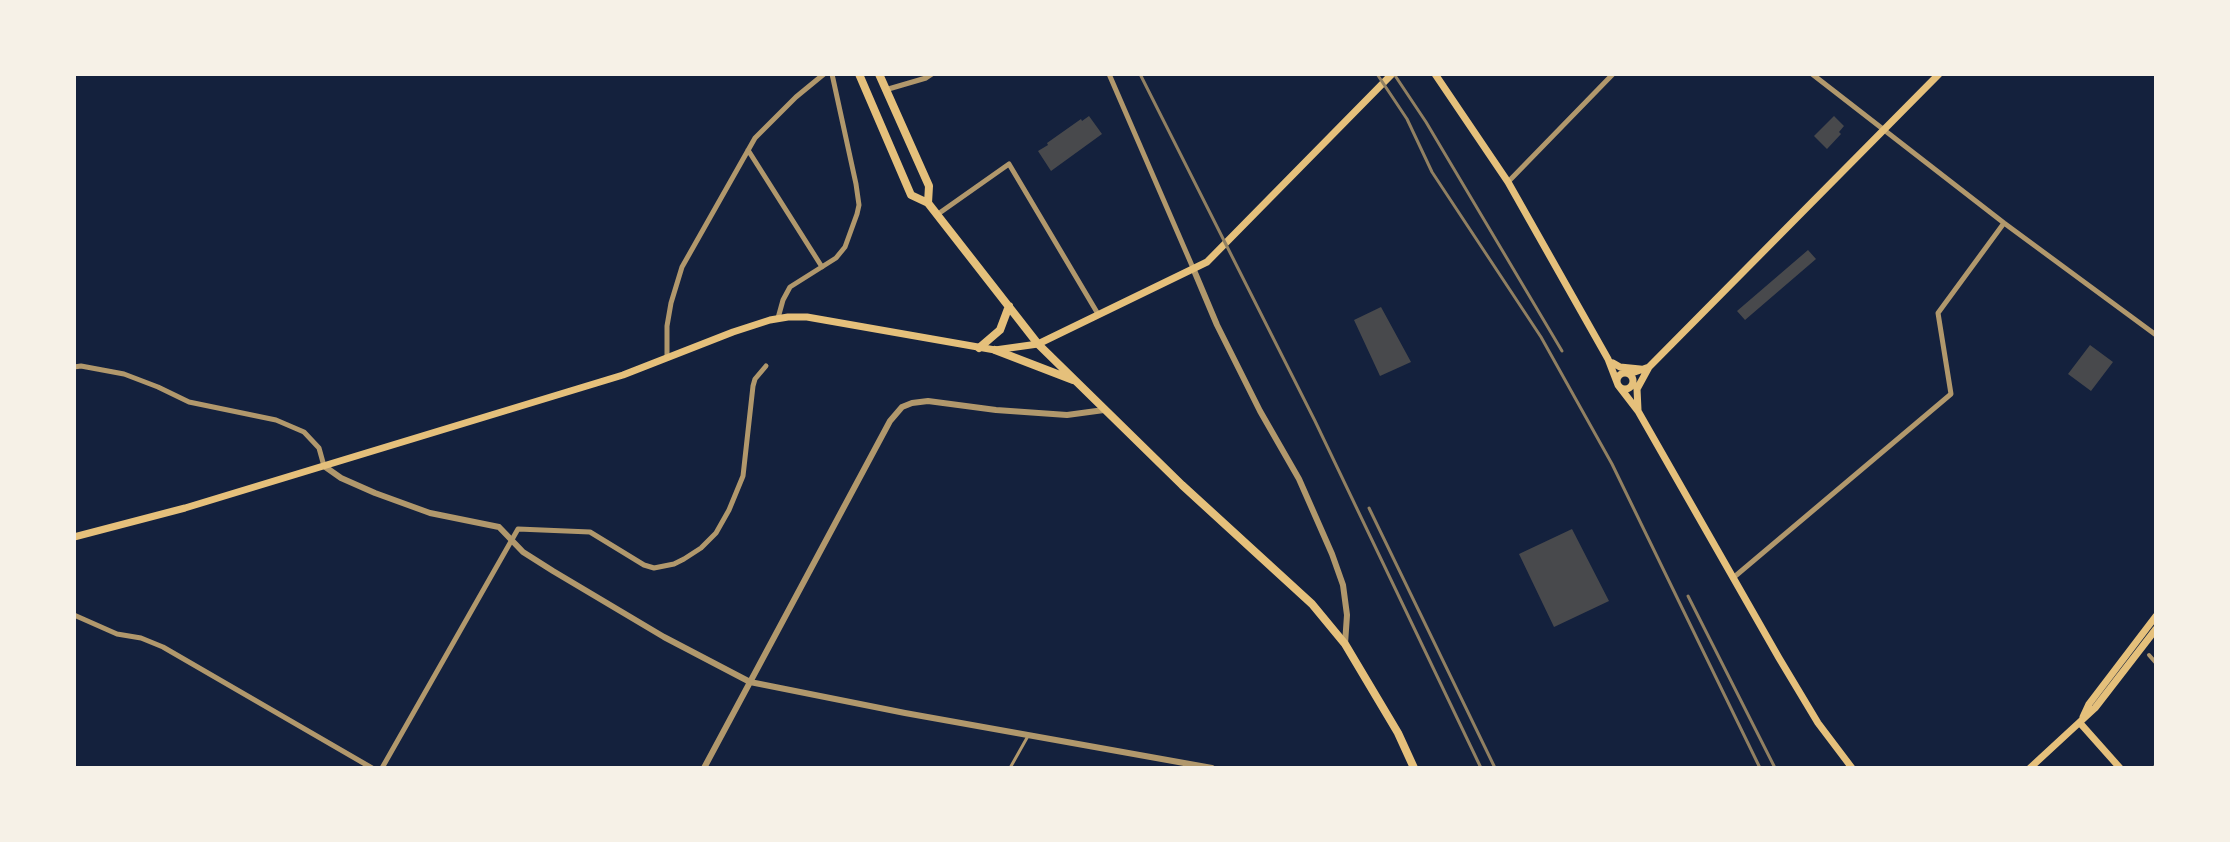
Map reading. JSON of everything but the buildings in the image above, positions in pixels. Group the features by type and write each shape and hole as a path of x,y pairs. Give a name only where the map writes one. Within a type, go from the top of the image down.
{"main road":[{"path":"859,74 911,195 928,203 1038,344 1235,535 1312,604 1345,644 1398,733 1414,768"},
{"path":"879,74 929,186 928,203"},
{"path":"995,350 1038,344 1207,262 1392,74"},
{"path":"1435,74 1508,182 1610,361 1618,385 1637,407 1810,710 1852,768"},
{"path":"1646,369 1617,377 1618,385 1624,389 1632,385 1939,74"},
{"path":"979,348 1000,330 1009,306"},
{"path":"74,537 185,508 623,375 733,332 778,319 807,317 995,350 1075,380"},
{"path":"1610,361 1620,367 1646,369"},
{"path":"1610,361 1633,378 1637,407"},
{"path":"1637,407 1637,389 1646,369"},
{"path":"2080,723 2089,704 2156,616"},
{"path":"2030,768 2095,708 2156,629"},
{"path":"2080,723 2120,768"}],"street":[{"path":"810,86 811,74"},
{"path":"667,357 667,326 682,267 748,150 766,126 824,74"},
{"path":"778,319 790,287 836,258 845,247 859,205 832,74"},
{"path":"1109,74 1217,325 1260,411 1299,479 1332,554 1343,585 1347,615 1345,644"},
{"path":"1508,182 1613,74"},
{"path":"1812,74 2004,223 2156,335"},
{"path":"885,90 931,75"},
{"path":"748,150 822,268"},
{"path":"937,215 1009,164 1098,314"},
{"path":"1733,578 1951,394 1938,313 2004,223"},
{"path":"382,768 518,529 590,532 654,568 674,564 701,548 716,533 743,476 753,386 766,366"},
{"path":"74,367 124,374 189,402 276,420 304,432 319,448 324,466 341,478 430,513 499,527 511,541 553,571 664,637 750,682 1212,768"},
{"path":"704,768 890,421 902,407 928,401 1067,415 1104,410"},
{"path":"74,615 117,634 141,638 163,647 372,768"},
{"path":"2149,655 2156,663"}],"lane":[{"path":"1010,768 1029,734"}],"railway":[{"path":"1140,74 1315,421 1481,768"},
{"path":"1377,74 1407,119 1432,172 1541,337 1612,464 1760,768"},
{"path":"1394,74 1426,122 1562,351"},
{"path":"1369,508 1495,768"},
{"path":"1688,596 1775,768"}]}
